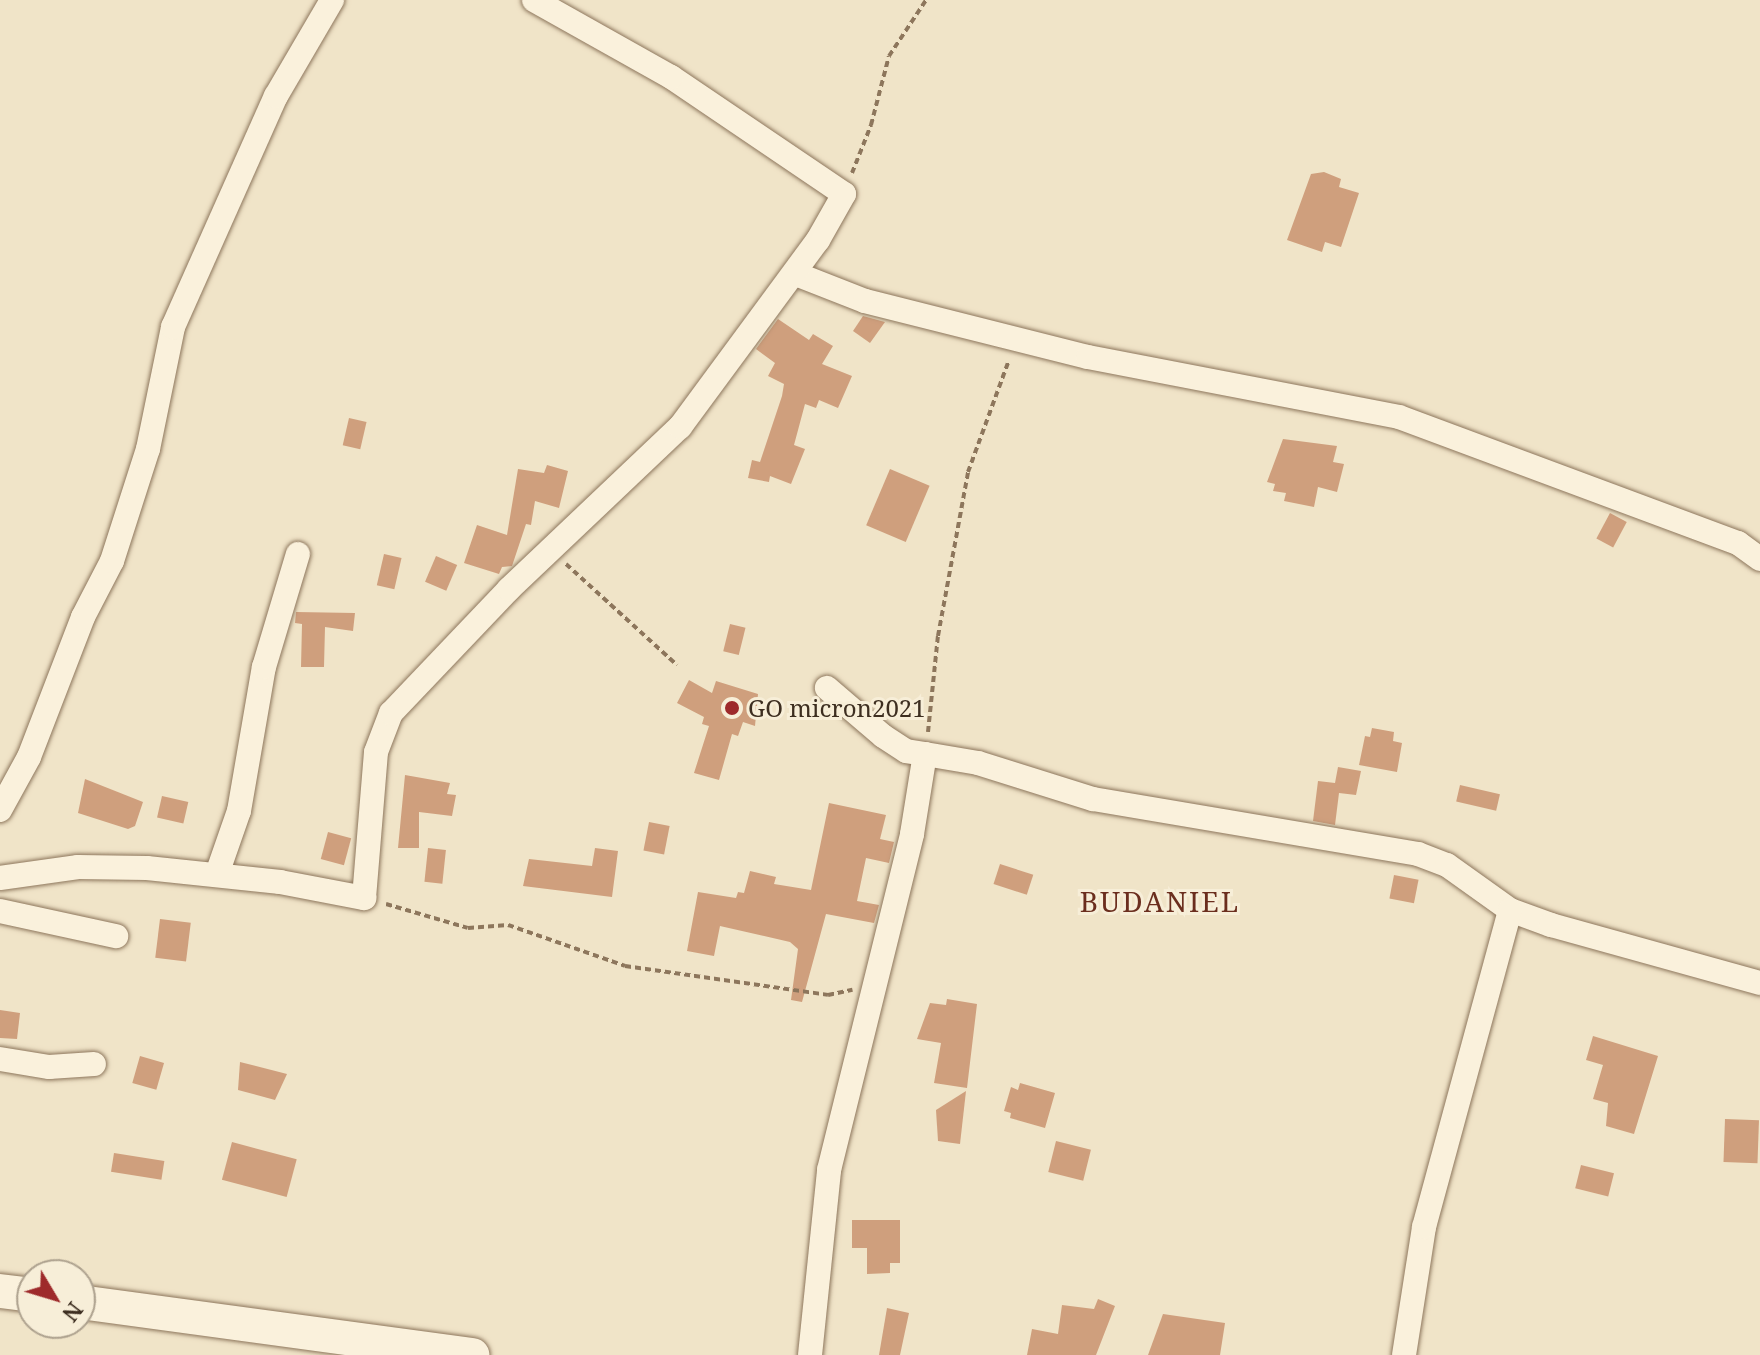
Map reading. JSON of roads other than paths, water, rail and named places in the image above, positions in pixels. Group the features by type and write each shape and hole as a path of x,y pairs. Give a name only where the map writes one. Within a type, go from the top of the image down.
{"main road":[{"path":"96,1304 469,1355"}],"street":[{"path":"0,810 29,757 83,617 112,561 148,449 173,327 276,96 332,0"},
{"path":"0,878 78,867 217,874 364,898 382,729 509,589 680,427 796,274 844,194 671,77 613,41 552,14 540,1"},
{"path":"796,274 865,301 1021,341 1399,417 1738,543 1760,559"},
{"path":"217,874 239,811 264,667 298,554"},
{"path":"827,688 883,736 906,751 978,763 1093,799 1418,854 1447,865 1510,910 1760,983"},
{"path":"810,1355 829,1170 912,834 925,754"},
{"path":"1404,1355 1424,1227 1510,910"},
{"path":"0,911 116,936"},
{"path":"0,1059 49,1067 94,1064"}],"place":[{"name":"GO micron2021","path":"732,708"}],"district":[{"name":"BUDANIEL","path":"1160,901"}]}
